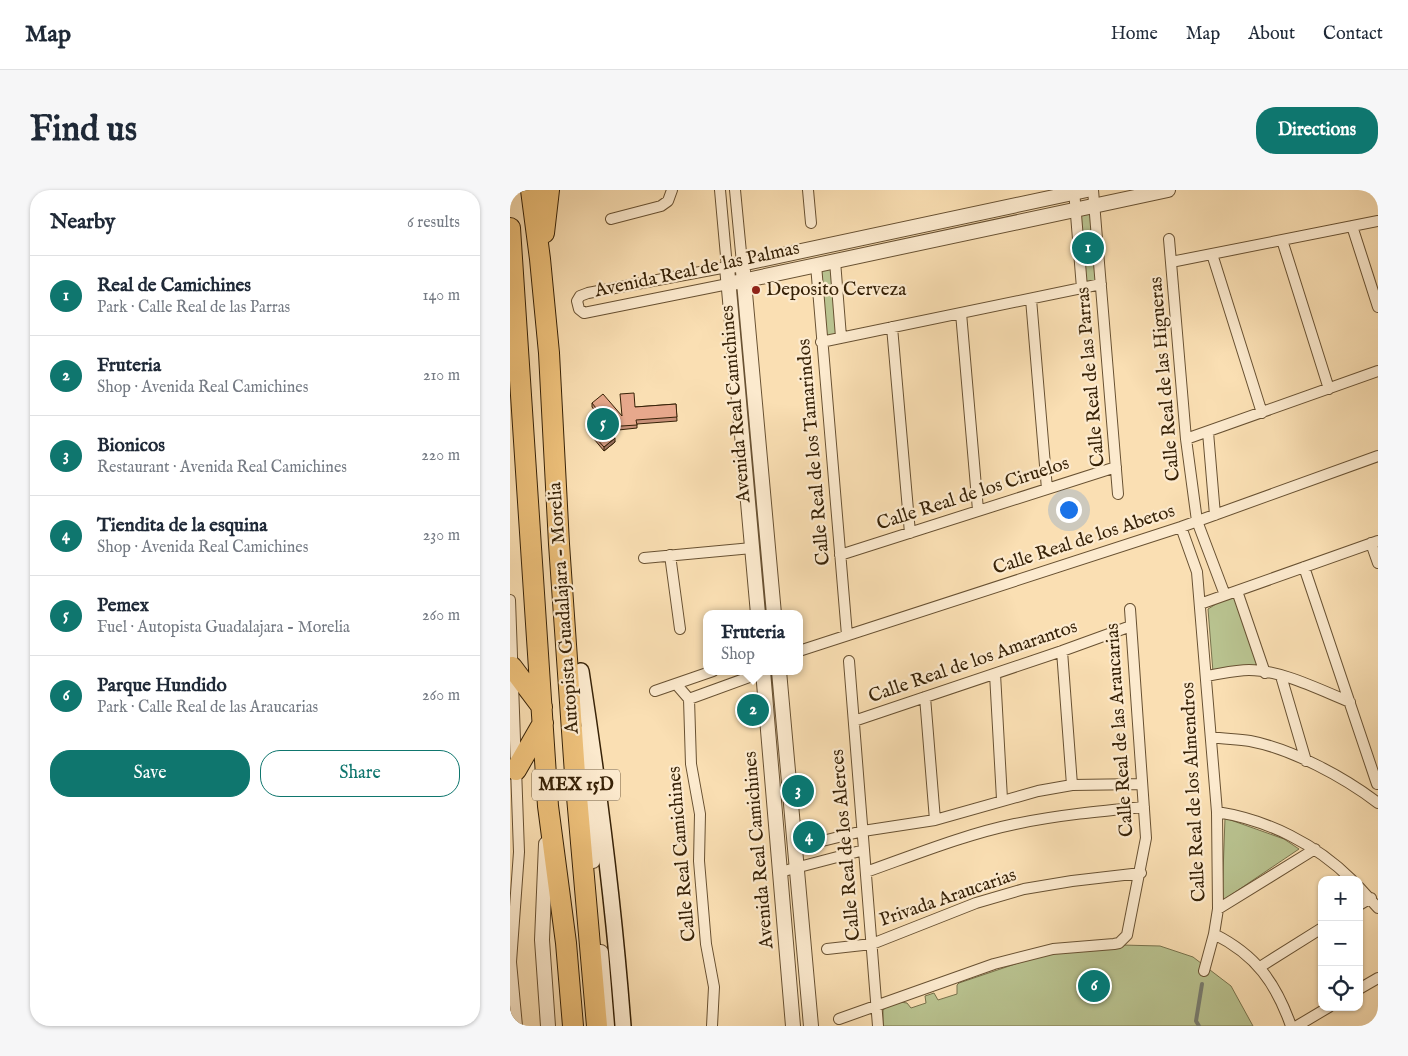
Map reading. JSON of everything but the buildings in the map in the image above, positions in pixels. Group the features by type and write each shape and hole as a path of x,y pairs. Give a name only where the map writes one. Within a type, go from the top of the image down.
{"highway":[{"name":"Autopista Guadalajara - Morelia","path":"531,190 549,354 559,544 596,1026"},
{"path":"540,259 549,190"},
{"name":"Autopista Guadalajara - Morelia","path":"510,228 548,806 566,942 573,1026"},
{"path":"559,544 573,611 581,671"},
{"path":"512,667 542,715 516,770"}],"main road":[{"path":"581,671 609,873 623,1026"}],"street":[{"path":"610,219 661,206 668,201 672,190"},
{"name":"Avenida Real Camichines","path":"720,190 758,610"},
{"name":"Avenida Real Camichines","path":"735,190 774,610"},
{"path":"808,190 811,223"},
{"name":"Avenida Real de las Palmas","path":"1086,194 1075,210 728,284 584,312 579,309 577,301 580,296 588,293 727,267 895,231 1086,194 1168,190"},
{"name":"Calle Real de las Parras","path":"1082,288 1075,210 1086,194"},
{"name":"Calle Real de las Parras","path":"1086,194 1101,284 1118,494"},
{"path":"1171,262 1378,221"},
{"path":"1352,226 1378,306"},
{"path":"895,231 898,248"},
{"name":"Calle Real de las Higueras","path":"1169,239 1186,439 1197,522 1225,595"},
{"path":"1282,240 1329,389"},
{"path":"1212,254 1262,413"},
{"name":"Calle Real de los Tamarindos","path":"835,261 841,337"},
{"name":"Calle Real de los Tamarindos","path":"816,265 847,635"},
{"path":"821,342 1101,284"},
{"path":"1031,298 1047,489"},
{"path":"962,313 978,510"},
{"path":"892,327 910,532"},
{"path":"1186,439 1378,372"},
{"name":"Calle Real de las Higueras","path":"1208,432 1215,515"},
{"name":"Calle Real de los Abetos","path":"803,650 1197,522 1378,456"},
{"name":"Calle Real de los Ciruelos","path":"840,555 1116,466"},
{"name":"Calle Real de los Almendros","path":"1181,527 1197,572 1217,812 1218,909 1214,934 1204,971"},
{"path":"1200,604 1375,542 1378,563"},
{"path":"644,558 752,548"},
{"path":"670,555 680,629"},
{"path":"1304,567 1378,784 1359,788"},
{"path":"1237,591 1265,673"},
{"path":"510,600 516,770 511,962 516,1026"},
{"name":"Calle Real de las Araucarias","path":"839,1019 1003,961 1053,949 1119,943 1127,935 1146,838 1130,609"},
{"name":"Calle Real de los Amarantos","path":"854,721 1131,626"},
{"path":"1062,651 1072,785"},
{"name":"Calle Real de los Alerces","path":"849,661 878,1026"},
{"path":"1206,676 1249,670 1281,676 1350,702"},
{"path":"581,671 591,839 607,1026"},
{"path":"994,674 1002,799"},
{"path":"655,691 703,675"},
{"path":"676,684 689,698 755,675"},
{"name":"Avenida Real Camichines","path":"764,675 793,1026"},
{"name":"Avenida Real Camichines","path":"779,675 810,1026"},
{"path":"1281,676 1306,761"},
{"path":"925,697 936,820"},
{"name":"Calle Real Camichines","path":"689,698 691,764 700,814 699,861 706,944 714,986 712,1026"},
{"path":"1211,737 1250,741 1281,751 1306,761 1359,788 1378,802"},
{"path":"794,848 863,831 936,820 1002,799 1038,790 1072,785 1142,784"},
{"path":"548,806 542,940 548,1026"},
{"path":"866,872 940,846 1016,824 1088,812 1144,807"},
{"path":"1217,812 1240,816 1284,832 1315,849 1336,864 1348,876"},
{"path":"1218,909 1315,849"},
{"path":"780,872 796,866 864,850"},
{"name":"Privada Araucarias","path":"827,949 872,944 976,903 1017,891 1072,881 1140,873"},
{"path":"1363,891 1378,908"},
{"path":"1363,902 1370,898"},
{"path":"1260,967 1318,931"},
{"path":"1214,934 1244,952 1260,967 1272,984 1291,1026"},
{"path":"1363,987 1378,978"},
{"path":"1297,1026 1322,1011"}],"green space":[{"path":"1092,210 1099,282 1084,284 1079,213"},
{"path":"833,264 838,335 824,337 818,267"},
{"path":"1236,596 1261,668 1213,672 1208,609 1224,599"},
{"path":"1225,818 1284,839 1299,849 1222,901"},
{"path":"1122,945 1160,946 1193,957 1231,986 1253,1026 883,1026 883,1010 894,1003 907,1003 911,1008 926,1003 925,996 934,993 938,1000 957,994 957,985 959,983 1030,959 1070,950"}],"waterway":[{"path":"1199,1026 1196,1021 1202,984"}],"place":[{"name":"Real de Camichines","path":"1088,248"},
{"name":"Deposito Cerveza","path":"756,290"},
{"name":"Pemex","path":"603,424"},
{"name":"Fruteria","path":"753,710"},
{"name":"Bionicos","path":"798,791"},
{"name":"Tiendita de la esquina","path":"809,837"},
{"name":"Parque Hundido","path":"1094,986"}]}
